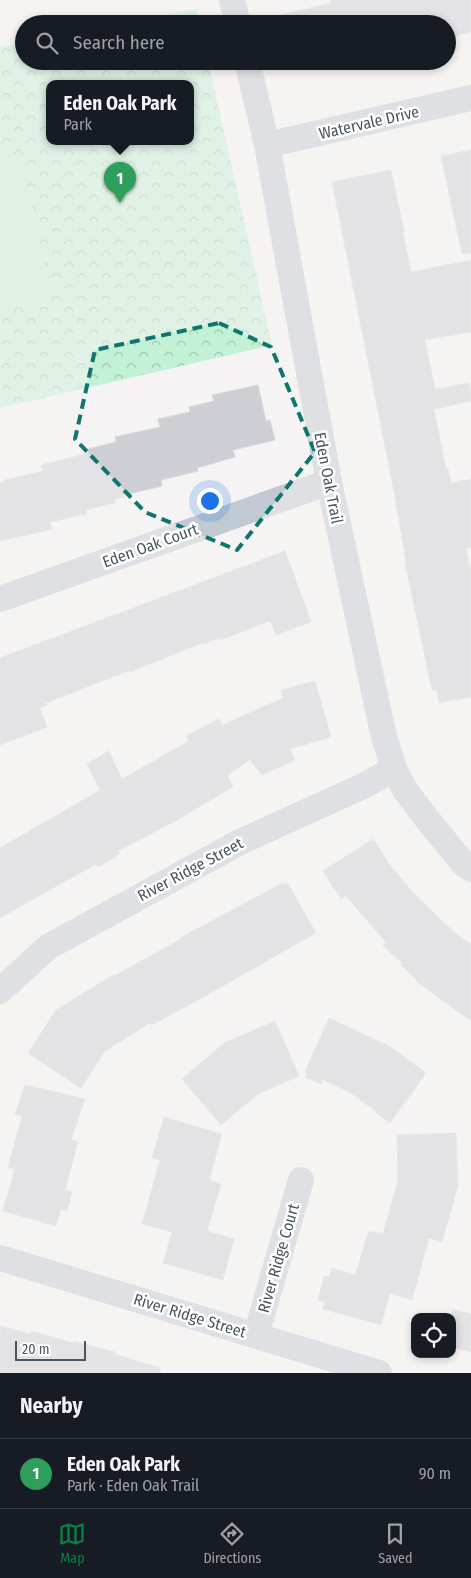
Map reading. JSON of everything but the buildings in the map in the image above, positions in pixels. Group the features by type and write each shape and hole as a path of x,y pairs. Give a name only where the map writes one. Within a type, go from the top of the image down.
{"street":[{"path":"232,0 236,15"},
{"name":"Eden Oak Trail","path":"249,70 267,145 329,482 383,733 394,769 405,790 463,863 471,869"},
{"name":"Watervale Drive","path":"267,145 471,98"},
{"name":"Eden Oak Court","path":"0,599 329,482"},
{"name":"River Ridge Street","path":"0,991 48,947 240,842 363,786 394,769"},
{"name":"River Ridge Court","path":"256,1335 301,1180"},
{"name":"River Ridge Street","path":"0,1258 379,1373"}],"highlighted area":[{"path":"219,323 271,347 315,452 237,550 145,512 75,439 95,350"}],"green space":[{"path":"196,9 197,15 169,15"},
{"path":"15,44 15,70 210,70 272,345 0,408 0,47"},
{"path":"20,154 52,300 0,311 0,159"}],"place":[{"name":"Eden Oak Park","path":"120,203"}]}
